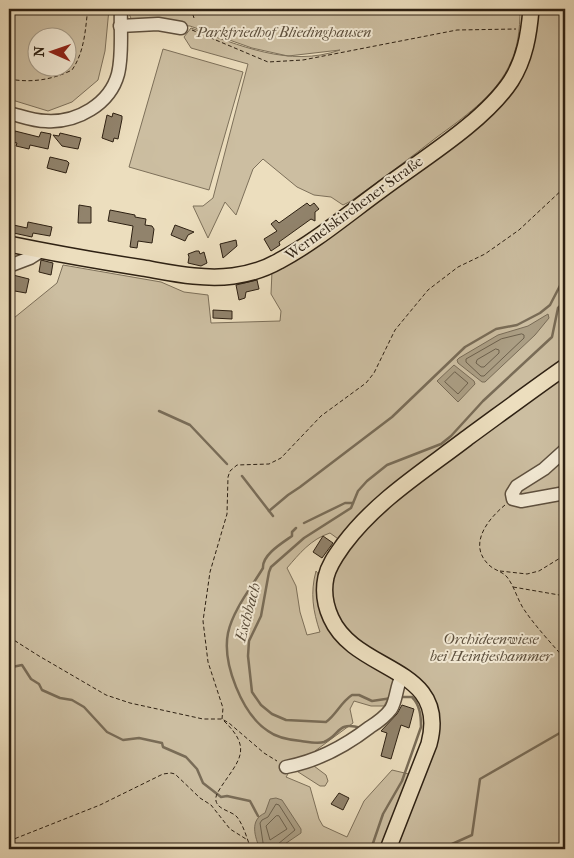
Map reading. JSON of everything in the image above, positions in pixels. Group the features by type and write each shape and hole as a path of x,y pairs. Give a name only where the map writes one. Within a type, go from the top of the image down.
{"main road":[{"name":"Wermelskirchener Straße","path":"9,244 41,251 206,277 233,276 277,262 295,252 324,231 462,130 483,112 505,88 516,71 530,29 531,9"},
{"path":"388,849 427,751 432,730 432,713 426,698 415,685 354,647 334,625 328,613 324,589 326,576 333,559 353,532 382,503 565,366"}],"street":[{"path":"9,112 46,121 61,120 88,111 99,104 114,84 118,73 120,61 120,9"},
{"path":"120,26 158,24 182,28"},
{"path":"9,266 30,258 41,251"},
{"path":"565,450 544,469 517,486 512,494 513,499 521,501 565,493"},
{"path":"286,768 316,760 346,744 384,717 395,697 402,676"}],"path":[{"path":"9,27 17,9"},
{"path":"9,80 43,80 72,70 80,55 88,16 86,12 96,9"},
{"path":"192,9 194,18"},
{"path":"182,28 193,30 268,62 312,58 457,30 530,29"},
{"path":"222,719 223,708 208,662 203,621 210,572 225,522 230,471 236,465 270,464 281,458 321,416 366,383 374,373 395,330 428,290 458,267 486,254 519,230 565,187"},
{"path":"513,499 488,522 482,531 480,542 482,556 487,564 507,577 523,608 565,659"},
{"path":"499,571 527,574 539,571 565,555"},
{"path":"512,587 565,596"},
{"path":"9,637 106,695 130,703 203,719 222,719 286,768"},
{"path":"222,719 234,731 241,748 236,766 217,794 216,800 218,805 237,817 251,849"},
{"path":"9,841 100,805 163,774 172,773 200,798 211,805 230,829 246,839"}],"green space":[{"path":"9,9 109,9 105,51 98,80 72,102 48,111 9,99"},
{"name":"Parkfriedhof Bliedinghausen","path":"127,9 520,9 516,47 502,79 486,98 467,114 384,177 343,205 331,197 314,195 297,187 263,159 253,169 236,215 225,202 208,238 193,206 203,206 213,198 248,64 191,48 184,37 191,28 246,47 286,56 252,48 190,26 133,23","holes":["340,50 321,55 290,56"]},
{"path":"537,9 565,9 565,362 341,541 330,533 317,539 296,557 287,568 296,586 300,612 307,635 320,632 313,602 316,571 320,576 323,613 398,679 384,706 371,706 354,701 350,709 353,723 315,751 310,763 326,775 328,781 325,786 320,786 292,768 286,777 310,787 319,819 323,826 347,837 364,801 392,770 413,775 384,849 9,849 9,322 57,283 63,265 161,282 184,292 208,295 211,323 280,321 281,311 271,294 272,271 496,109"},
{"path":"163,49 243,72 209,190 129,167"},
{"name":"Orchideenwiese bei Heintjeshammer","path":"565,372 565,849 392,849 437,722 378,652 371,650 347,634 336,619 329,586 337,562 369,523 414,484"}],"water":[{"path":"548,314 549,318 535,335 485,382 482,382 458,363 457,360 459,358 498,335 528,326"},
{"path":"454,365 474,381 475,384 458,402 437,381"},
{"path":"270,799 282,800 301,829 301,833 279,848 260,849 255,834 255,824 260,816 265,813"}],"building":[{"path":"113,113 122,116 122,119 118,139 114,138 113,142 102,138 107,115 112,117"},
{"path":"15,131 39,137 41,132 51,134 48,149 30,145 29,149 16,146 17,143 13,142"},
{"path":"60,133 81,138 78,149 62,146 53,135 59,136"},
{"path":"50,157 69,163 66,173 47,168"},
{"path":"307,203 310,206 314,203 319,209 315,212 315,221 311,219 279,242 280,245 271,251 264,239 277,231 271,224 276,220 279,223"},
{"path":"79,205 91,207 91,223 78,223"},
{"path":"110,210 146,219 145,225 152,226 154,229 152,243 138,241 137,248 130,247 133,226 108,221"},
{"path":"28,222 52,227 50,236 33,233 32,237 9,232 9,224 27,228"},
{"path":"175,225 194,232 188,235 185,241 171,235"},
{"path":"236,240 237,246 223,258 220,244"},
{"path":"199,251 200,254 204,252 207,263 201,266 188,263 188,254"},
{"path":"41,260 53,263 51,275 39,272"},
{"path":"9,274 29,279 26,293 9,290"},
{"path":"257,280 259,289 246,292 245,298 239,300 236,285"},
{"path":"213,310 232,311 232,319 213,318"},
{"path":"323,536 333,543 322,558 313,552"},
{"path":"402,705 414,709 409,728 401,725 391,759 381,756 387,733 381,731 397,714"},
{"path":"339,793 349,798 343,810 331,804"}],"waterway":[{"path":"269,511 392,417 465,347 496,329 517,325 540,313 550,305 565,276"},
{"name":"Eschbach","path":"392,698 372,701 359,695 352,695 326,722 286,720 272,714 261,705 252,692 248,656 249,641 261,616 271,567 304,538 351,508 358,491 387,465 441,444 451,436 483,401 552,337 558,308 565,301"},
{"path":"159,411 190,425 227,464"},
{"path":"242,476 273,516"},
{"path":"304,523 345,503 353,503"},
{"path":"296,528 292,532 292,536 273,550 266,558 263,568 230,624 227,645 231,673 242,700 250,713 268,731 275,735 292,740 319,743 329,739 347,726 361,728"},
{"path":"9,663 12,667 22,665 31,679 39,684 42,690 60,698 72,700 84,707 107,732 123,740 139,738 162,743 163,747 186,757 197,769 203,783 221,797 227,796 250,801 258,816"},
{"name":"Eschbach","path":"371,849 383,814 402,781 421,727 421,719 415,700 412,697 400,697"},
{"path":"441,849 472,835 480,779 565,730"}]}
